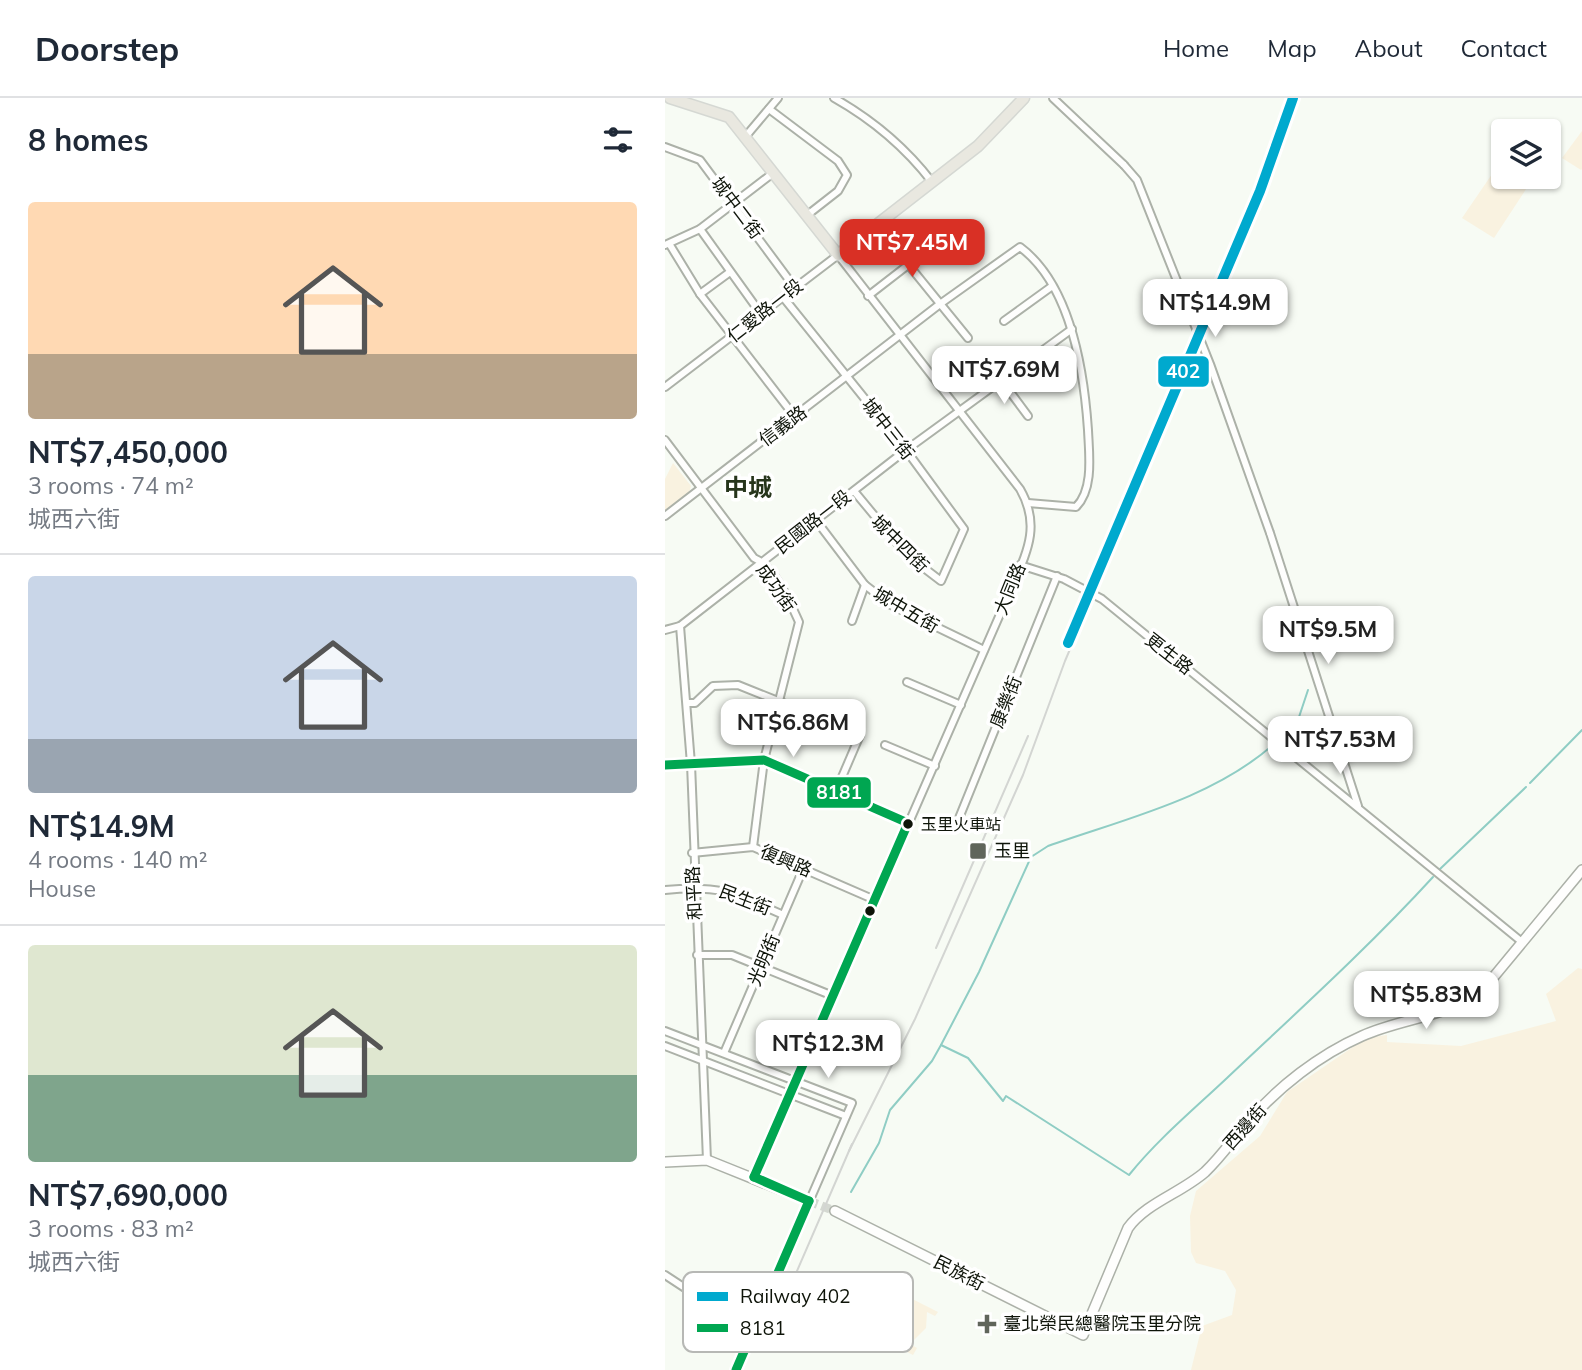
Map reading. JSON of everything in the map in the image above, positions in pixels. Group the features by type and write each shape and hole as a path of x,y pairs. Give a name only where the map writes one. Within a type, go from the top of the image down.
{"main road":[{"path":"670,98 720,112 746,136 838,255"},
{"name":"仁愛路一段","path":"838,255 978,146 1024,98"}],"street":[{"path":"746,136 778,98"},
{"path":"834,98 862,114 913,157 932,182"},
{"path":"1053,98 1137,180 1185,299 1270,533 1358,808"},
{"path":"769,109 838,161 847,175 838,191 806,216"},
{"name":"城中二街","path":"665,147 700,160 795,288"},
{"path":"773,173 700,229 667,245 731,337 795,417"},
{"path":"877,226 968,338"},
{"path":"700,229 761,314"},
{"path":"868,296 939,241"},
{"name":"信義路","path":"665,516 940,304 1020,247 1031,255 1051,287"},
{"path":"838,255 1028,503 1076,508 1083,500 1090,455 1084,376 1072,329 1051,287 1004,321"},
{"name":"仁愛路一段","path":"665,387 838,255"},
{"path":"700,294 730,272"},
{"name":"城中三街","path":"783,297 964,529 947,567"},
{"name":"民國路一段","path":"665,630 680,626 905,450 1072,329"},
{"path":"1002,380 1028,416"},
{"name":"成功街","path":"665,440 754,558 763,562 799,622 764,761 753,847"},
{"name":"城中四街","path":"853,491 888,535 922,570 941,581 947,567"},
{"name":"大同路","path":"754,1177 935,766 1020,565 1033,527 1028,503"},
{"name":"城中五街","path":"815,519 865,585 891,605 984,650"},
{"name":"更生路","path":"1020,565 1057,576 1102,599 1522,942"},
{"name":"康樂街","path":"955,828 1057,576"},
{"path":"852,621 865,585"},
{"name":"和平路","path":"680,626 688,703 692,853 707,1160"},
{"path":"907,682 961,705"},
{"path":"688,703 695,703 713,686 738,685 823,719"},
{"path":"836,792 860,735"},
{"path":"885,745 935,766"},
{"path":"665,765 764,761 908,823"},
{"name":"復興路","path":"692,853 753,847 875,900"},
{"name":"光明街","path":"724,1053 804,867"},
{"path":"1522,942 1582,870"},
{"name":"民生街","path":"665,890 713,887 783,915"},
{"name":"西邊街","path":"1083,1335 1132,1222 1207,1170 1247,1123 1289,1082 1360,1037 1464,1004 1476,995 1522,942"},
{"path":"697,956 732,955 833,996"},
{"path":"665,1031 852,1103 778,1272"},
{"path":"665,1046 846,1116"},
{"path":"665,1162 707,1160 809,1200"},
{"name":"民族街","path":"835,1211 1083,1335"},
{"path":"665,1275 683,1287"},
{"path":"736,1370 744,1352"}],"shaded area":[{"path":"1582,131 1582,169 1581,170 1562,158"},
{"path":"1491,176 1491,189 1526,189 1494,238 1462,218"},
{"path":"673,463 691,486 689,493 665,512 665,479"},
{"path":"1578,968 1582,969 1582,1370 1191,1370 1202,1326 1232,1315 1236,1290 1225,1271 1196,1263 1191,1252 1190,1216 1196,1191 1260,1136 1287,1092 1366,1038 1387,1035 1387,1042 1461,1046 1556,1021 1546,994"},
{"path":"913,1299 938,1312 935,1316 927,1312 926,1328 913,1341"}],"waterway":[{"path":"1281,737 1297,723 1308,690"},
{"path":"1530,783 1582,730"},
{"path":"941,1045 979,972 1031,857 1048,846 1166,806 1195,793 1250,763 1274,744"},
{"path":"1440,869 1526,787"},
{"path":"851,1192 879,1143 890,1110 932,1061 941,1045 968,1058 1003,1101 1006,1096 1129,1175 1164,1137 1332,979 1433,877"}],"tunnel":[{"path":"809,1201 835,1211"}],"railway":[{"path":"849,1151 915,1019 1023,775 1065,661 1264,193 1298,98"},
{"path":"936,948 1028,736"},
{"path":"797,1272 852,1144"}],"rail line":[{"name":"402","path":"1068,643 1260,191 1293,98"}],"transit line":[{"name":"8181","path":"665,765 764,760 908,823"},
{"name":"8181","path":"754,1177 908,823"},
{"name":"8181","path":"754,1177 809,1201"},
{"name":"8181","path":"778,1272 809,1201"},
{"name":"8181","path":"736,1370 744,1352"}],"place":[{"name":"玉里火車站","path":"908,824"},
{"name":"玉里","path":"978,851"},
{"name":"臺北榮民總醫院玉里分院","path":"987,1324"}],"district":[{"name":"中城","path":"748,488"}]}
